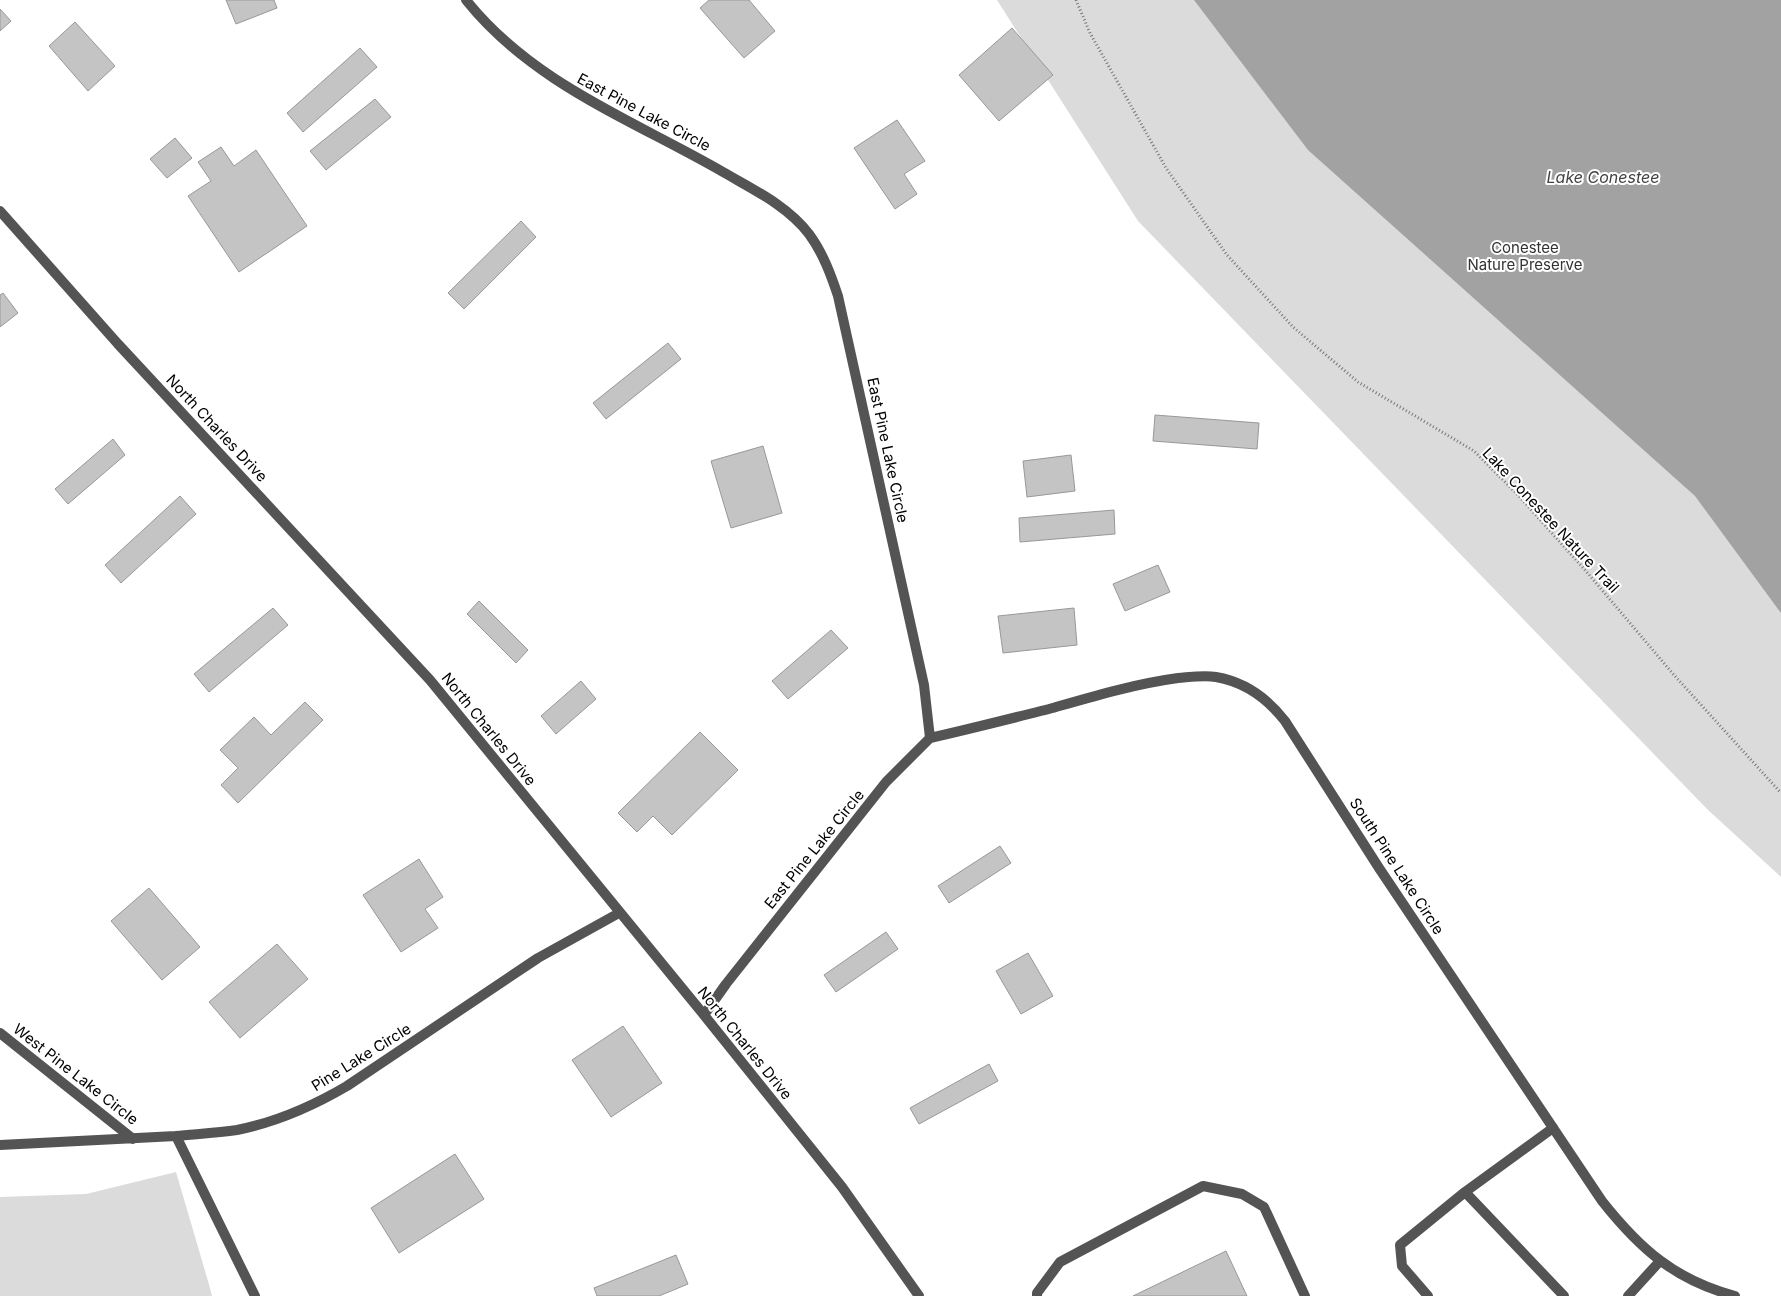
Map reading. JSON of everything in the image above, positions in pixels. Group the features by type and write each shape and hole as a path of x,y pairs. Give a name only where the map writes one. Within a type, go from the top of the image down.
{"street":[{"name":"East Pine Lake Circle","path":"466,0 501,38 533,65 574,92 699,158 779,205 809,234 830,272 838,296 924,685 930,738 886,782 704,1014"},
{"name":"North Charles Drive","path":"0,211 118,344 430,680 704,1014 842,1187 919,1296"},
{"name":"South Pine Lake Circle","path":"930,738 1119,689 1166,680 1198,676 1214,677 1231,680 1252,690 1274,707 1285,721 1379,868 1602,1201 1622,1227 1650,1254 1684,1276 1735,1296"},
{"name":"Pine Lake Circle","path":"176,1136 236,1130 281,1118 318,1103 348,1086 538,958 619,912"},
{"name":"West Pine Lake Circle","path":"0,1033 133,1139"},
{"path":"1428,1296 1402,1266 1400,1245 1465,1192 1553,1128"},
{"path":"176,1136 255,1296"},
{"name":"West Pine Lake Circle","path":"0,1145 176,1136"},
{"path":"1037,1296 1036,1292 1060,1262 1203,1186 1242,1194 1264,1207 1305,1296"},
{"path":"1465,1192 1564,1296"},
{"path":"1628,1296 1660,1261"}],"path":[{"name":"Lake Conestee Nature Trail","path":"1076,0 1090,33 1166,168 1227,255 1293,326 1358,382 1474,451 1523,501 1674,675 1781,794"}],"green space":[{"name":"Conestee Nature Preserve","path":"997,0 1781,0 1781,877 1707,809 1138,221"},
{"path":"176,1172 212,1296 0,1296 0,1197 86,1194"}],"water":[{"name":"Lake Conestee","path":"1194,0 1781,0 1781,613 1695,496 1308,150"}],"building":[{"path":"226,0 274,0 277,8 236,24"},
{"path":"709,0 749,0 775,31 744,58 700,8"},
{"path":"0,9 11,21 0,31"},
{"path":"75,22 115,66 88,91 49,46"},
{"path":"1012,28 1053,75 999,121 959,75"},
{"path":"360,48 377,67 303,132 287,113"},
{"path":"375,99 391,117 326,170 310,151"},
{"path":"897,120 925,161 904,174 917,194 895,209 854,148"},
{"path":"175,138 192,158 167,178 150,159"},
{"path":"221,147 234,166 256,150 307,226 239,272 188,196 211,181 198,162"},
{"path":"521,221 536,237 464,309 448,293"},
{"path":"3,293 18,313 0,327 0,295"},
{"path":"668,343 681,359 606,419 593,403"},
{"path":"1155,415 1259,423 1257,449 1153,441"},
{"path":"113,439 125,455 68,504 55,489"},
{"path":"763,446 782,513 731,528 711,461"},
{"path":"1071,455 1075,491 1027,497 1023,461"},
{"path":"180,496 196,514 121,583 105,565"},
{"path":"1114,510 1115,534 1020,542 1019,518"},
{"path":"1158,565 1170,592 1125,611 1113,584"},
{"path":"479,601 528,650 516,663 467,614"},
{"path":"273,608 288,625 209,692 194,674"},
{"path":"1074,608 1077,645 1003,653 998,616"},
{"path":"831,630 848,648 788,699 772,681"},
{"path":"581,681 596,699 556,734 541,716"},
{"path":"305,702 323,720 238,803 221,785 238,768 220,750 254,717 271,735"},
{"path":"700,732 738,770 672,835 653,816 637,832 618,813"},
{"path":"1000,846 1011,863 949,903 938,886"},
{"path":"419,859 443,897 425,909 438,928 401,952 363,895"},
{"path":"149,888 200,947 162,980 111,921"},
{"path":"886,932 898,949 836,992 824,975"},
{"path":"277,944 308,979 240,1038 209,1002"},
{"path":"1028,953 1053,996 1021,1014 996,971"},
{"path":"623,1026 662,1083 611,1117 572,1060"},
{"path":"989,1064 998,1081 919,1124 910,1108"},
{"path":"455,1154 484,1199 399,1253 371,1208"},
{"path":"1226,1251 1247,1296 1133,1296"},
{"path":"676,1255 688,1284 659,1296 597,1296 594,1288"}]}
